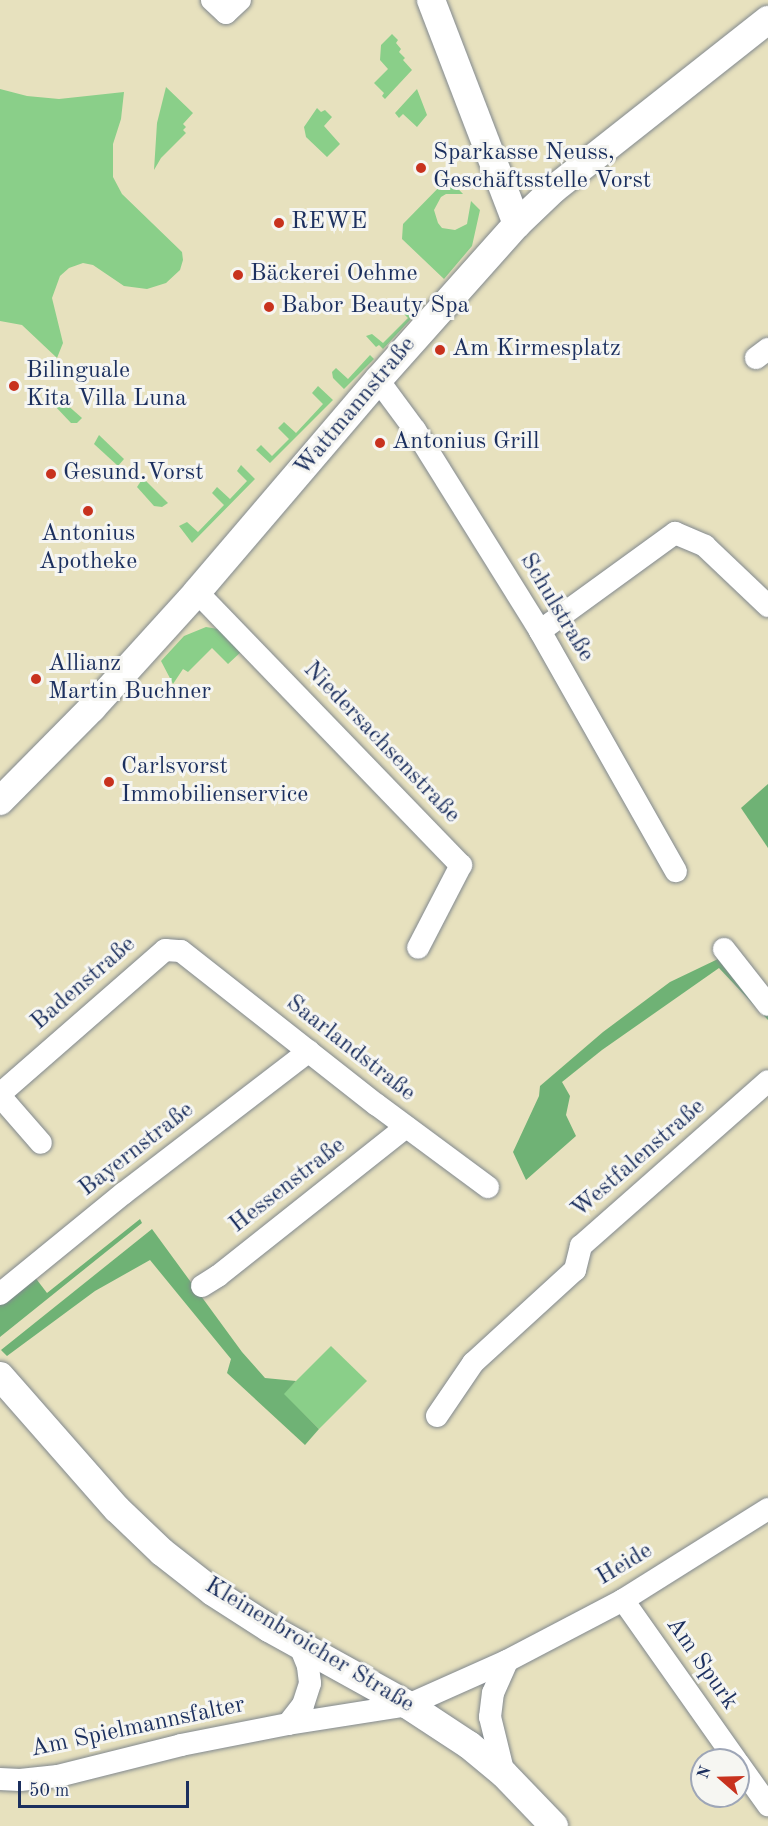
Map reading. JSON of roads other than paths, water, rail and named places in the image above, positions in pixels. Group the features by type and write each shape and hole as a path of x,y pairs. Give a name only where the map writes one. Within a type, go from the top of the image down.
{"street":[{"path":"212,0 226,13 240,0"},
{"path":"431,0 517,224"},
{"name":"Wattmannstraße","path":"0,801 92,708 198,592 378,380 517,224 555,188 768,20"},
{"name":"Schulstraße","path":"378,380 416,430 540,631 676,871"},
{"path":"540,631 675,533 705,546 768,606"},
{"name":"Niedersachsenstraße","path":"198,592 461,865 418,948"},
{"path":"724,949 768,1005"},
{"name":"Badenstraße","path":"41,1143 0,1095 165,950 181,951"},
{"name":"Saarlandstraße","path":"181,951 406,1127 488,1187"},
{"name":"Bayernstraße","path":"0,1294 124,1193 309,1051"},
{"name":"Westfalenstraße","path":"437,1416 473,1363 575,1270 581,1246 768,1081"},
{"name":"Hessenstraße","path":"202,1286 218,1276 406,1127"},
{"name":"Kleinenbroicher Straße","path":"0,1376 117,1509 162,1552 213,1592 300,1646 408,1705 469,1745 504,1774 554,1826"},
{"name":"Heide","path":"408,1705 507,1661 623,1600 768,1509"},
{"name":"Am Spurk","path":"623,1600 728,1748"},
{"path":"288,1724 303,1705 310,1683 308,1665 300,1646"},
{"path":"504,1774 490,1717 493,1693 507,1661"},
{"name":"Am Spielmannsfalter","path":"0,1779 20,1780 57,1776 181,1745 288,1724 408,1705"},
{"name":"Am Spurk","path":"750,1779 768,1805"}],"place":[{"name":"Sparkasse Neuss, Geschäftsstelle Vorst","path":"421,168"},
{"name":"REWE","path":"279,223"},
{"name":"Bäckerei Oehme","path":"238,275"},
{"name":"Babor Beauty Spa","path":"269,307"},
{"name":"Am Kirmesplatz","path":"440,350"},
{"name":"Bilinguale Kita Villa Luna","path":"14,386"},
{"name":"Antonius Grill","path":"380,443"},
{"name":"Gesund.Vorst","path":"51,474"},
{"name":"Antonius Apotheke","path":"88,511"},
{"name":"Allianz Martin Buchner","path":"36,679"},
{"name":"Carlsvorst Immobilienservice","path":"109,782"}]}
